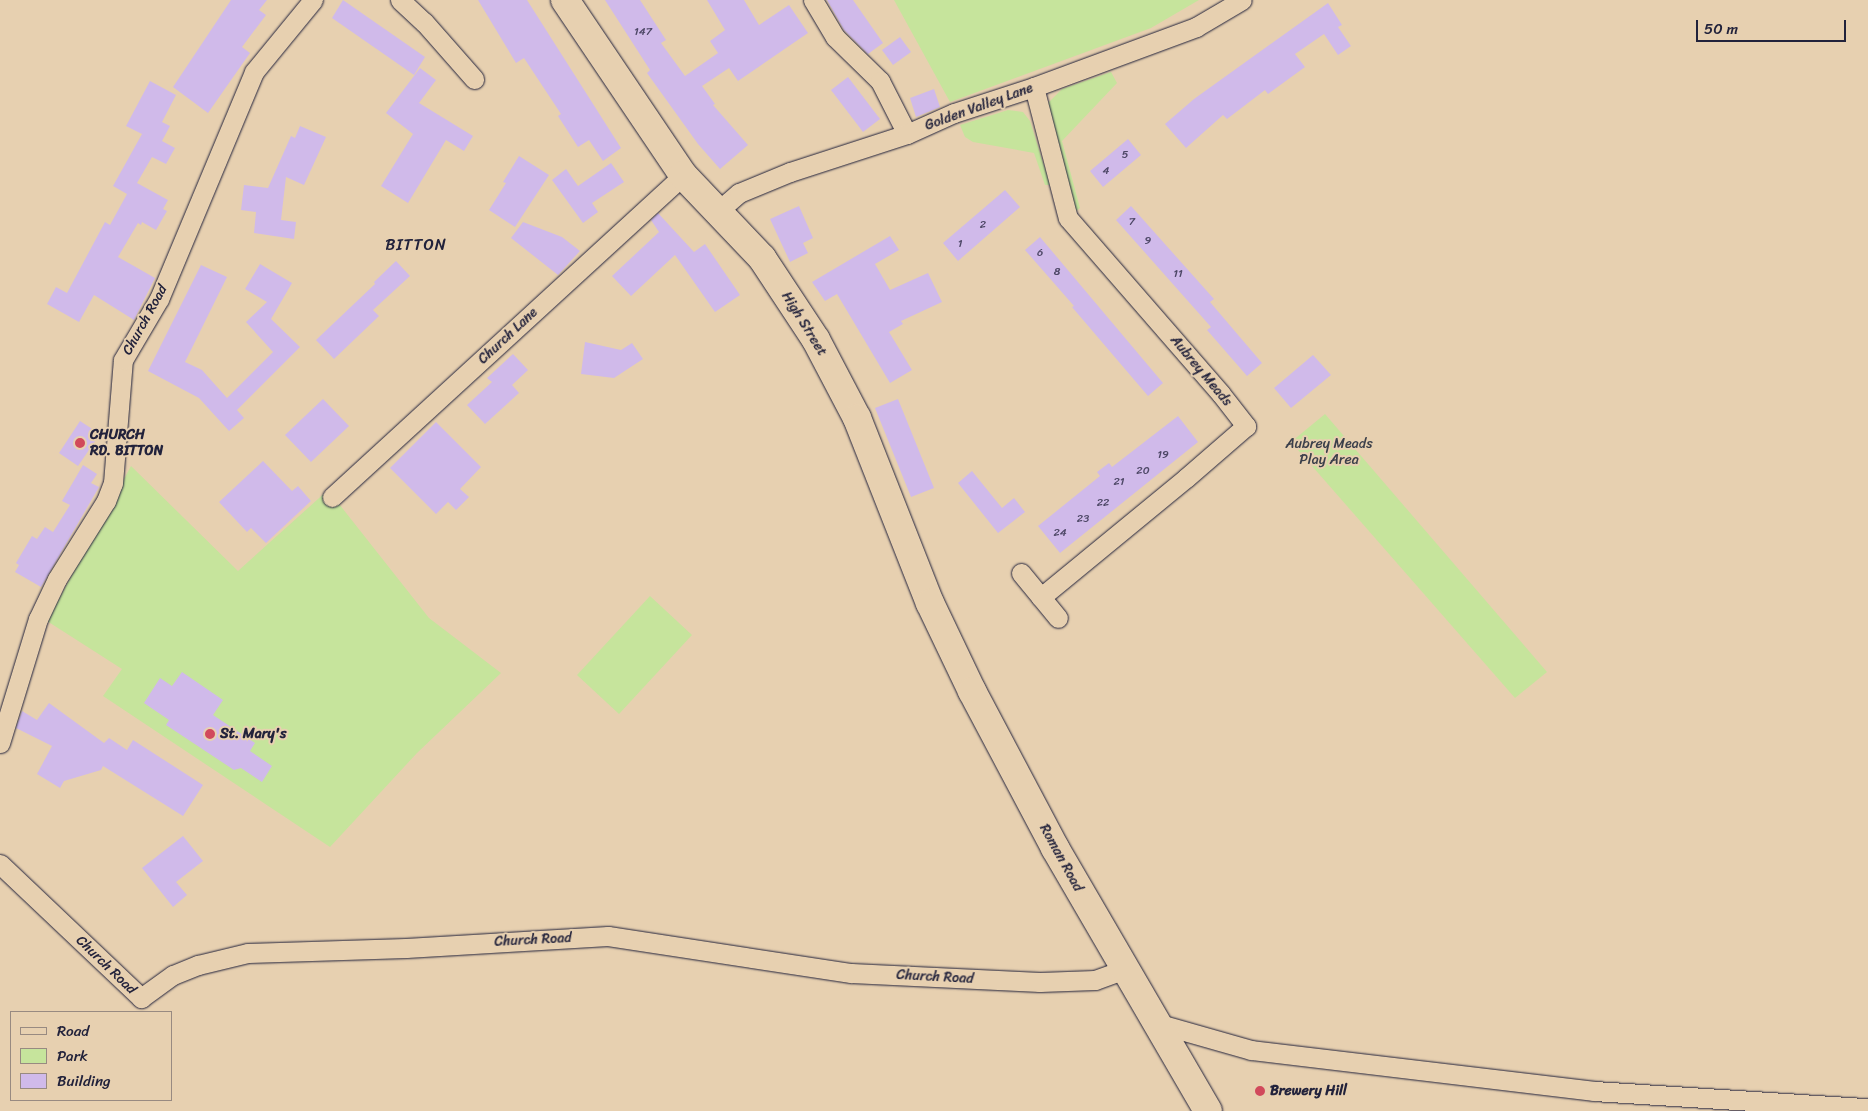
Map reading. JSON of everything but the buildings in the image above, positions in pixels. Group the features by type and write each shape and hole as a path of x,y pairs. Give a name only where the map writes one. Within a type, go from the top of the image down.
{"main road":[{"name":"High Street","path":"565,0 683,175 716,212 762,258 816,340 857,418 930,604 972,691"},
{"name":"Roman Road","path":"972,691 1055,848 1208,1111"}],"street":[{"name":"Church Road","path":"0,743 38,619 58,579 106,501 113,483 124,360 159,300 254,72 313,0"},
{"path":"400,0 424,22 474,79"},
{"path":"813,0 835,37 880,81 907,134"},
{"name":"Golden Valley Lane","path":"716,212 739,193 790,172 907,134 954,113 1034,87 1196,27 1242,0"},
{"name":"Aubrey Meads","path":"1034,87 1068,218 1222,394 1246,426 1041,597"},
{"name":"Church Lane","path":"332,497 683,175"},
{"path":"1021,573 1058,618"},
{"name":"Church Road","path":"0,864 141,998 173,975 198,965 248,953 406,948 608,936 851,973 1040,982 1095,980 1125,969"},
{"path":"1156,1023 1251,1050 1594,1091 1868,1108"}],"green space":[{"path":"894,0 1199,0 1151,28 950,102"},
{"path":"1111,72 1117,83 1062,141 1080,208 1075,212 1046,119 1048,103 1062,89"},
{"path":"1008,110 1023,112 1030,121 1050,185 1045,185 1034,153 973,142 965,137 960,125"},
{"name":"Aubrey Meads Play Area","path":"1325,414 1547,672 1515,698 1291,442"},
{"path":"131,466 238,571 328,490 429,618 501,673 417,753 330,847 103,696 122,669 47,621"},
{"path":"650,596 692,635 619,714 577,675"}],"place":[{"name":"CHURCH RD. BITTON","path":"80,443"},
{"name":"St. Mary's","path":"210,734"},
{"name":"Brewery Hill","path":"1260,1091"}],"district":[{"name":"BITTON","path":"416,245"}]}
